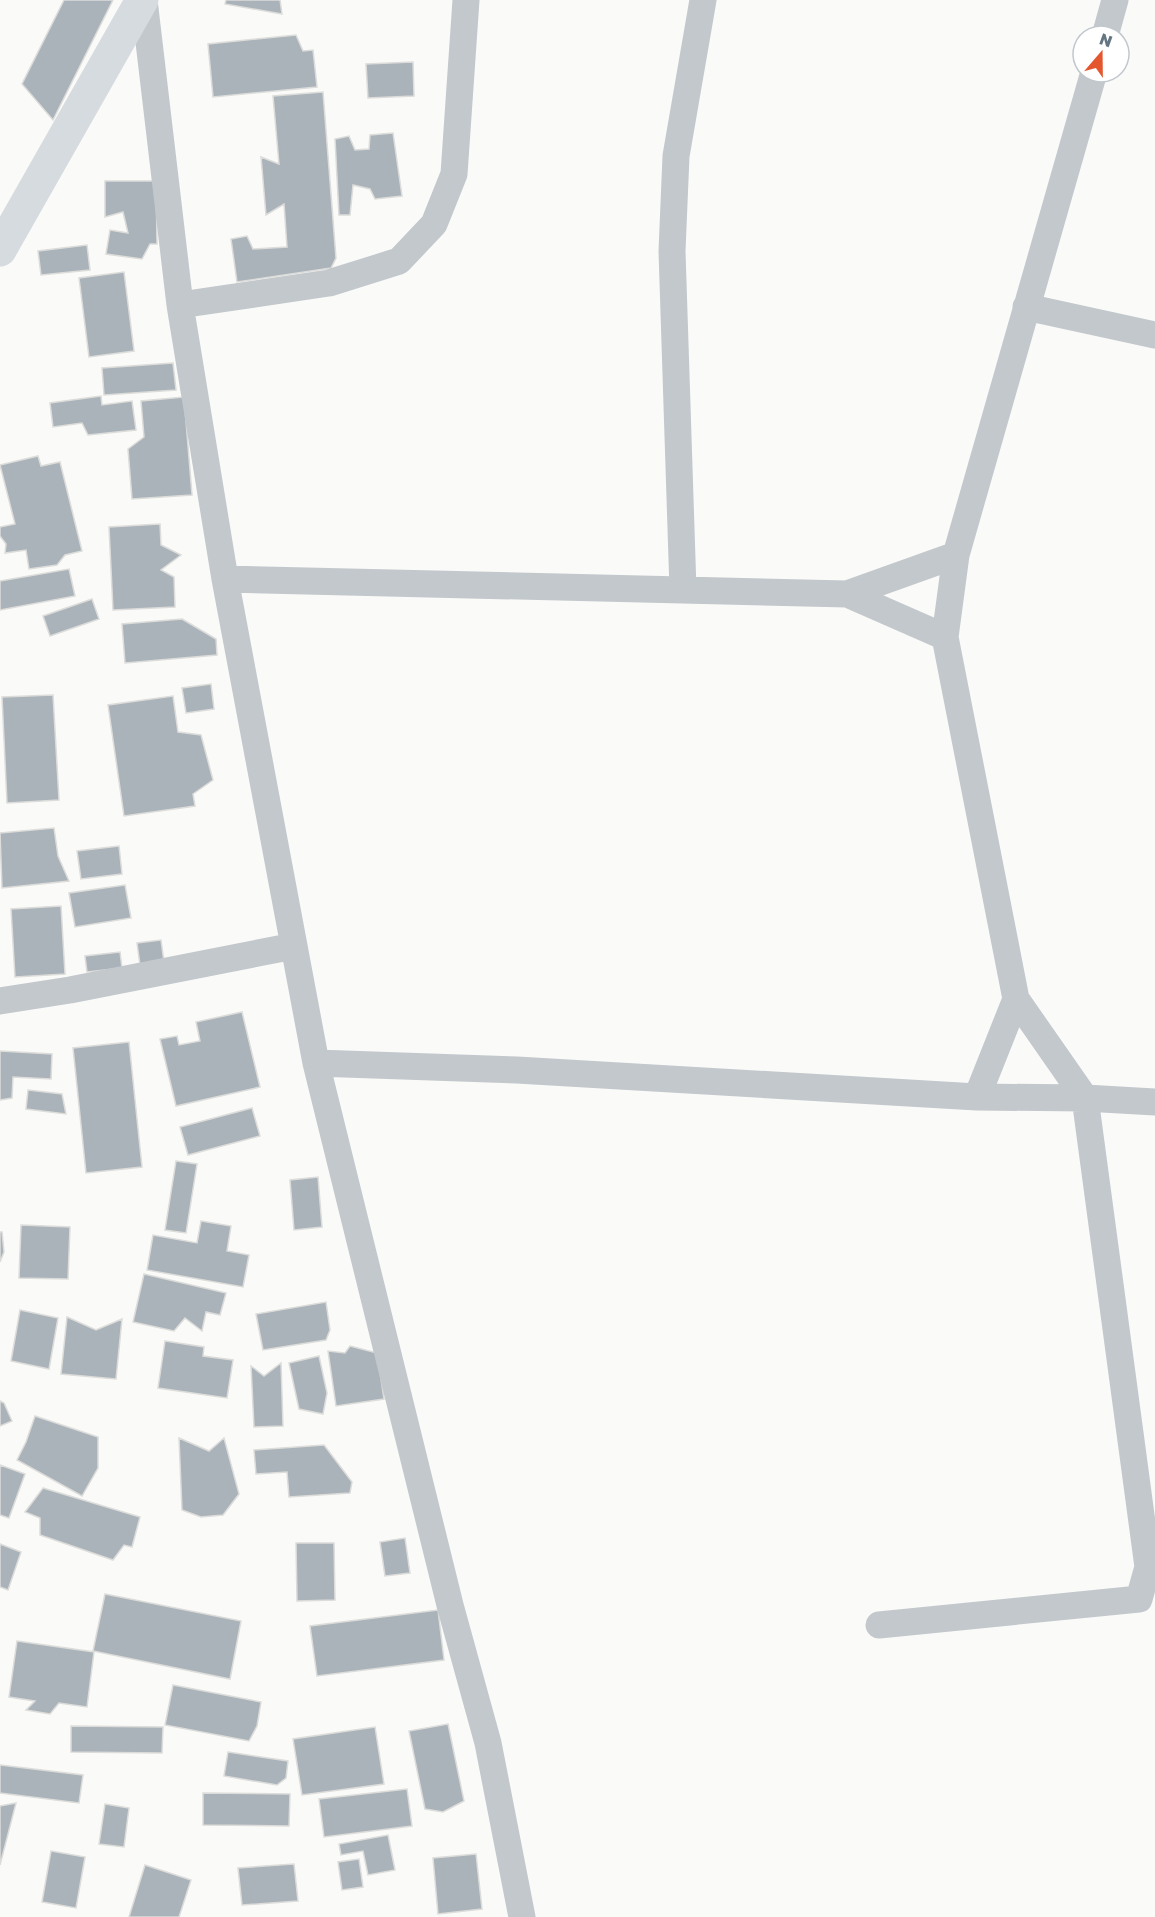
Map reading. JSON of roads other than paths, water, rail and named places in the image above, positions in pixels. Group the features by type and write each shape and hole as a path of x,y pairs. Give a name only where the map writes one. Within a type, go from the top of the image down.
{"street":[{"path":"0,250 143,0"},
{"path":"143,0 180,305 225,579 316,1063 450,1605 488,1743 522,1917"},
{"path":"180,305 329,283 399,261 434,224 454,174 466,0"},
{"path":"683,590 672,250 676,156 703,0"},
{"path":"1109,24 1116,0"},
{"path":"879,1625 1138,1599 1149,1567 1085,1098 1016,999 945,637 956,555 1091,84"},
{"path":"1026,307 1155,335"},
{"path":"225,579 847,594 956,555"},
{"path":"847,594 945,637"},
{"path":"0,1001 70,990 294,946"},
{"path":"976,1097 1016,999"},
{"path":"316,1063 517,1070 976,1097 1085,1098 1155,1102"}]}
